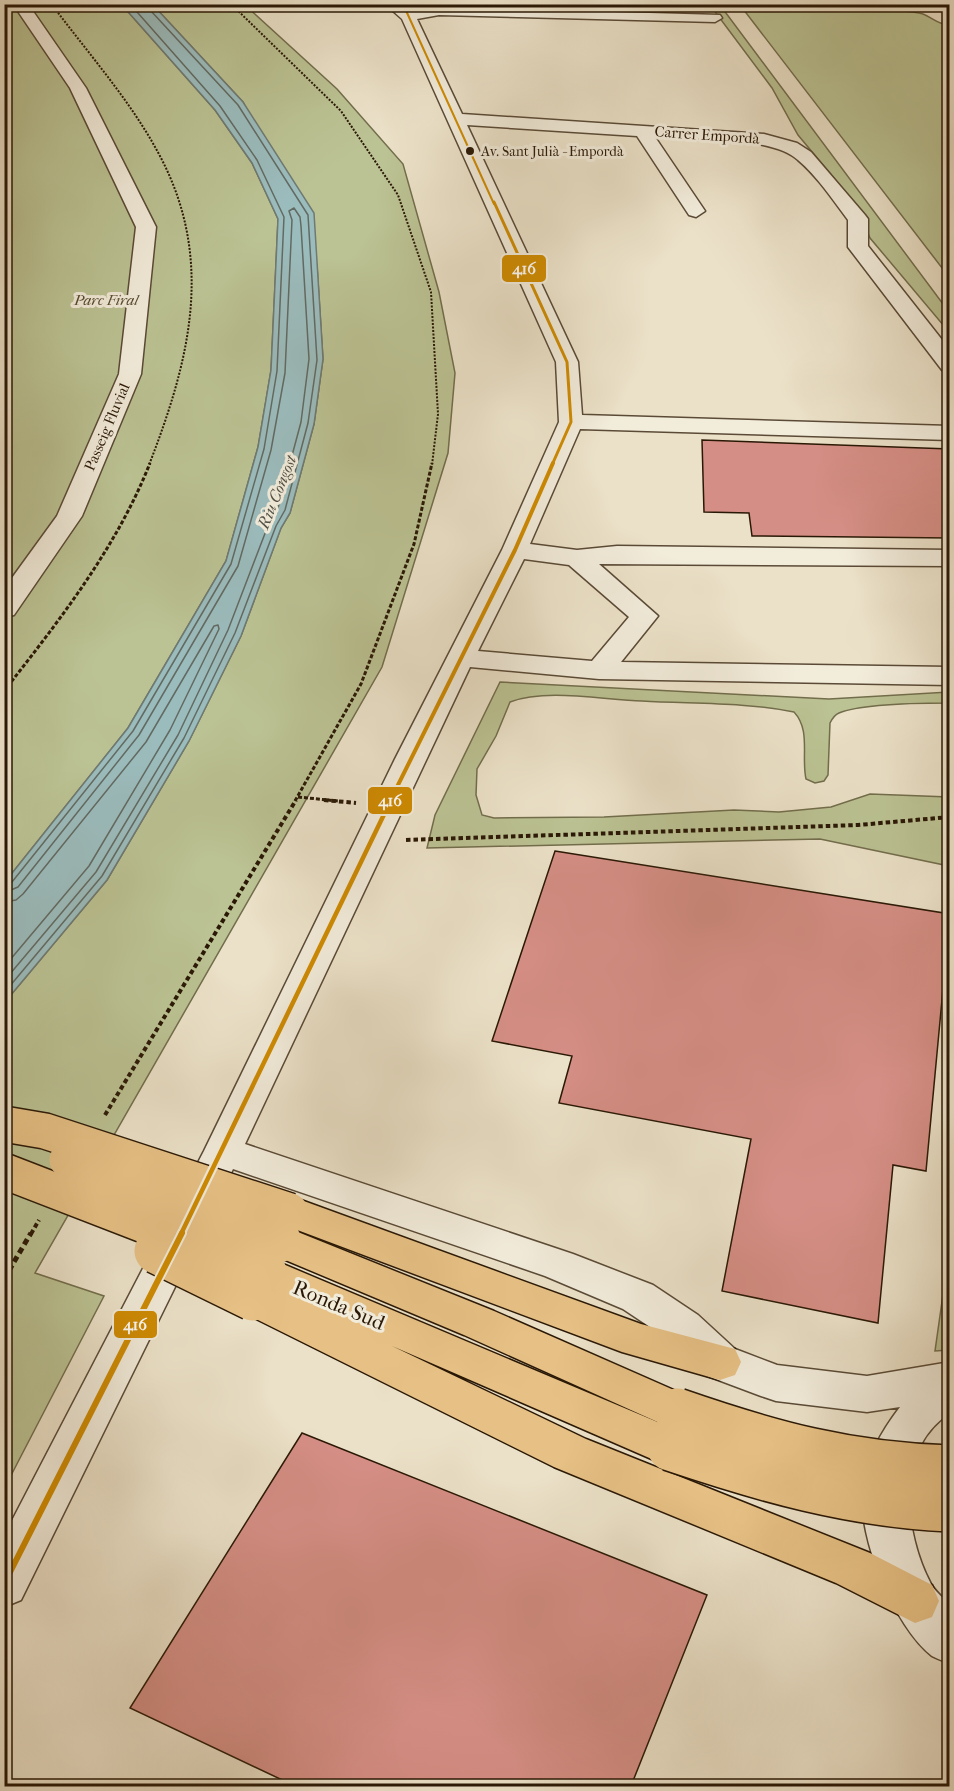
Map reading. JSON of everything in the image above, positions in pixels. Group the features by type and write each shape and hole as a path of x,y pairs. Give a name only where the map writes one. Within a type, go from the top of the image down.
{"highway":[{"path":"4,1124 45,1131 271,1255 570,1453 853,1568 915,1601"},
{"name":"Ronda Sud","path":"4,1130 32,1146 271,1255 674,1429"},
{"name":"Ronda Sud","path":"4,1171 271,1255"},
{"path":"4,1177 271,1255 637,1340 720,1362"},
{"path":"674,1429 774,1444 845,1459 911,1467 950,1468"},
{"path":"674,1429 767,1481 840,1498 916,1509 950,1509"}],"street":[{"name":"Passeig Fluvial","path":"4,609 69,516 130,374 146,227 78,88 20,4"},
{"path":"401,8 715,18"},
{"path":"4,1585 223,1151 515,550 571,422 567,362 401,8"},
{"name":"Carrer Empordà","path":"455,119 764,139 791,147 805,156 858,219 858,247 950,365"},
{"path":"642,131 696,211"},
{"path":"571,422 950,433"},
{"path":"515,550 577,558 617,554 950,558"},
{"path":"577,558 644,616 599,670"},
{"path":"461,658 599,670 950,676"},
{"path":"223,1151 559,1265 638,1297 683,1327 720,1362 776,1383 867,1394 950,1380"},
{"path":"950,1390 925,1406 897,1445 885,1491 891,1545 915,1601 950,1640"}],"path":[{"path":"102,1119 297,796 361,684 414,543 431,475 438,414 431,292 398,195 348,121 231,4"},
{"path":"297,796 390,806"},
{"path":"372,841 858,825 950,817"},
{"path":"4,1279 41,1216"}],"green space":[{"name":"Parc Firal","path":"5,5 122,5 215,110 252,163 278,219 271,370 258,447 226,561 128,728 5,882"},
{"path":"153,5 245,5 337,89 403,164 439,292 455,373 448,453 382,667 35,1273 104,1296 5,1487 5,1002 107,880 189,741 241,636 281,528 290,513 314,424 323,359 317,265 253,122 243,102"},
{"path":"710,5 720,5 949,312 949,332 870,238 862,219 838,183 798,135 772,88"},
{"path":"740,5 875,5 923,14 939,23 949,25 949,277"},
{"path":"500,682 829,699 949,692 949,703 877,706 849,710 836,715 830,723 828,775 824,781 815,783 806,779 804,735 794,712 738,705 558,695 524,698 510,702 496,736 477,769 476,795 482,815 494,818 604,817 734,810 779,812 831,807 870,794 949,797 949,866 820,839 427,848 435,815"},
{"path":"949,1252 949,1350 935,1351"}],"water":[{"name":"Riu Congost","path":"122,5 153,5 243,102 314,213 323,359 314,424 290,513 281,528 241,636 189,741 107,880 5,1002 5,882 128,728 226,561 258,447 271,370 278,219 252,163 215,110"}],"building":[{"path":"702,440 950,449 950,538 752,536 749,513 704,512"},
{"path":"555,851 950,914 926,1171 893,1165 878,1323 722,1291 751,1139 559,1103 572,1056 492,1041"},
{"path":"302,1433 707,1595 631,1786 295,1786 130,1708"}],"transit line":[{"name":"416","path":"4,1584 223,1151 410,759 515,550 571,422 567,362 403,4"}],"place":[{"name":"Av. Sant Julià - Empordà","path":"470,151"}]}
